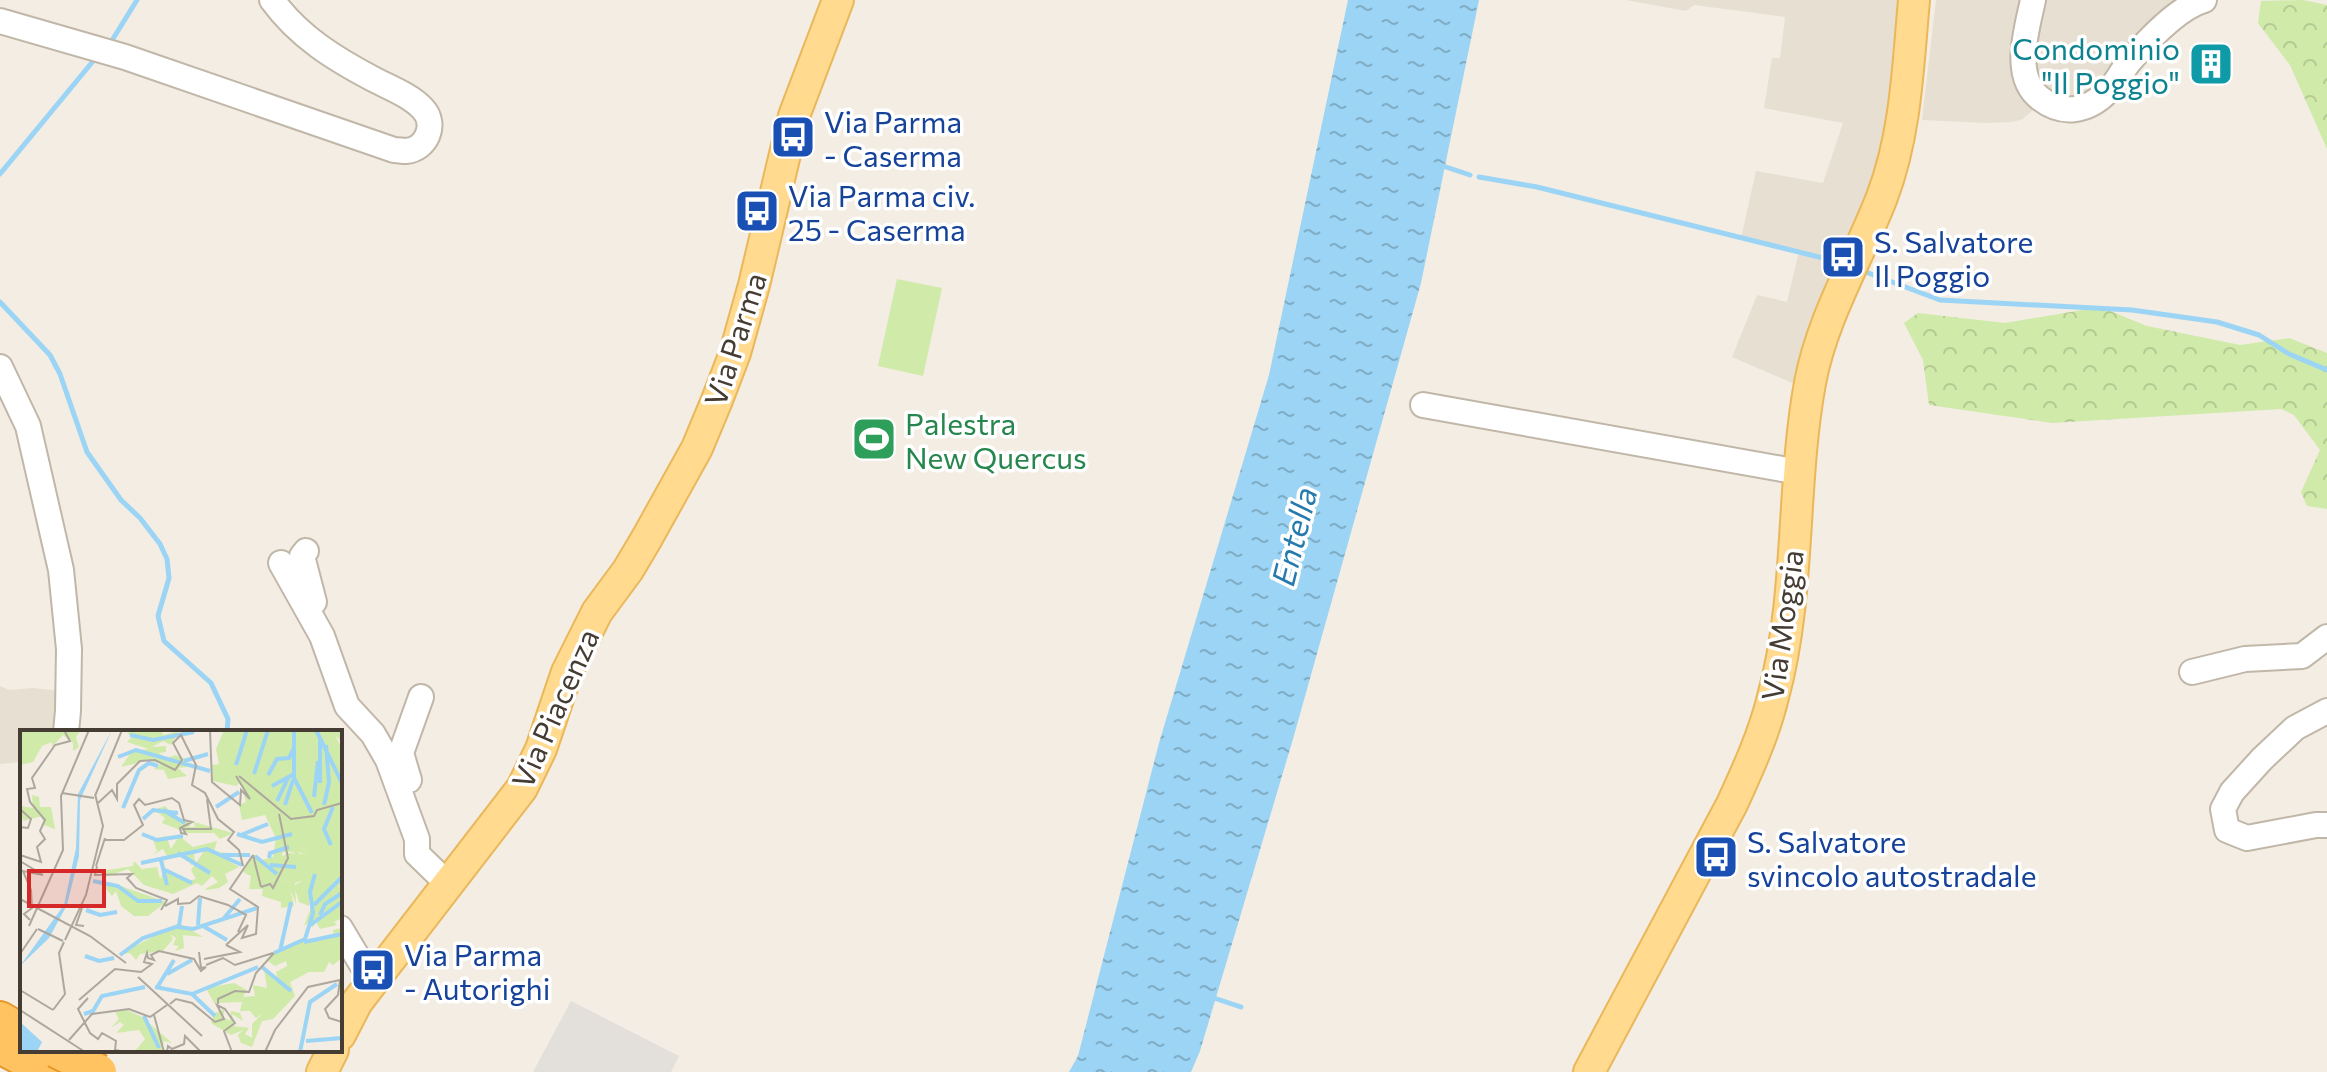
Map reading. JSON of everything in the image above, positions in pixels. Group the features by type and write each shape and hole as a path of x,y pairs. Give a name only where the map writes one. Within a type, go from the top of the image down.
{"highway":[{"path":"0,1019 13,1044"},
{"path":"23,1052 49,1072"},
{"path":"60,1052 99,1072"}],"main road":[{"name":"Via Parma","path":"697,448 735,353 794,116 838,0"},
{"name":"Via Moggia","path":"1589,1072 1732,804 1766,723 1784,641 1799,472 1815,359 1883,195 1900,134 1914,0"},
{"name":"Via Piacenza","path":"342,1031 357,1002 522,788 532,770 567,672 597,612 628,570 697,448"},
{"path":"322,1072 332,1052"}],"street":[{"path":"0,21 125,57 394,150 408,151 426,140 430,131 429,117 423,108 310,42 272,0"},
{"path":"2033,0 2023,61 2029,83 2038,97 2055,108 2075,110 2090,106 2109,91 2143,46 2189,4 2204,0"},
{"path":"0,367 28,426 61,570 69,649 66,730"},
{"path":"1423,405 1799,472"},
{"path":"306,551 302,556 303,564 322,636 347,706 373,734 384,753 417,839"},
{"path":"281,563 322,636"},
{"path":"2192,672 2245,659 2302,656 2327,637"},
{"path":"421,697 401,753 402,763 422,825 417,839 417,854 448,884"},
{"path":"2327,711 2295,728 2262,759 2232,792 2223,809 2227,830 2247,838 2327,825"},
{"path":"342,931 373,983"},
{"path":"70,1052 78,1072"}],"shaded area":[{"path":"1626,0 1901,0 1883,159 1797,385 1732,357 1757,295 1787,302 1799,251 1741,238 1756,171 1823,183 1843,123 1764,108 1772,58 1780,58 1785,17 1694,5 1686,11"},
{"path":"1936,0 2175,0 2152,17 2098,93 2035,108 2023,119 2012,122 1985,123 1922,120"},
{"path":"0,686 9,690 33,688 60,691 56,730 20,730 20,762 0,764"},
{"path":"571,1001 679,1056 671,1072 533,1072"}],"green space":[{"path":"2303,0 2327,5 2327,149 2290,65 2258,23 2261,1"},
{"path":"897,279 942,288 923,376 878,366"},
{"path":"2100,307 2147,326 2240,345 2289,338 2327,353 2327,509 2307,506 2301,492 2320,450 2294,415 2281,409 2052,423 1929,405 1923,360 1904,323 1918,313 2005,323"}],"water":[{"name":"Entella","path":"1348,0 1479,0 1421,283 1293,739 1200,1051 1191,1072 1069,1072 1078,1056 1159,743 1269,375"}],"waterway":[{"path":"111,42 137,0"},
{"path":"0,174 94,60"},
{"path":"1440,165 1470,175"},
{"path":"1479,177 1537,187 1839,262"},
{"path":"1863,271 1940,300 2132,310 2217,322 2259,335 2289,354 2327,370"},
{"path":"0,302 50,355 60,374 87,452 121,500 160,544 167,559 169,578 158,616 164,641 211,683 228,719 227,730"},
{"path":"1211,997 1241,1007"}],"place":[{"name":"Condominio \"Il Poggio\"","path":"2211,64"},
{"name":"Via Parma - Caserma","path":"793,137"},
{"name":"Via Parma civ. 25 - Caserma","path":"757,211"},
{"name":"S. Salvatore Il Poggio","path":"1843,257"},
{"name":"Palestra New Quercus","path":"874,439"},
{"name":"S. Salvatore svincolo autostradale","path":"1716,857"},
{"name":"Via Parma - Autorighi","path":"373,970"}]}
